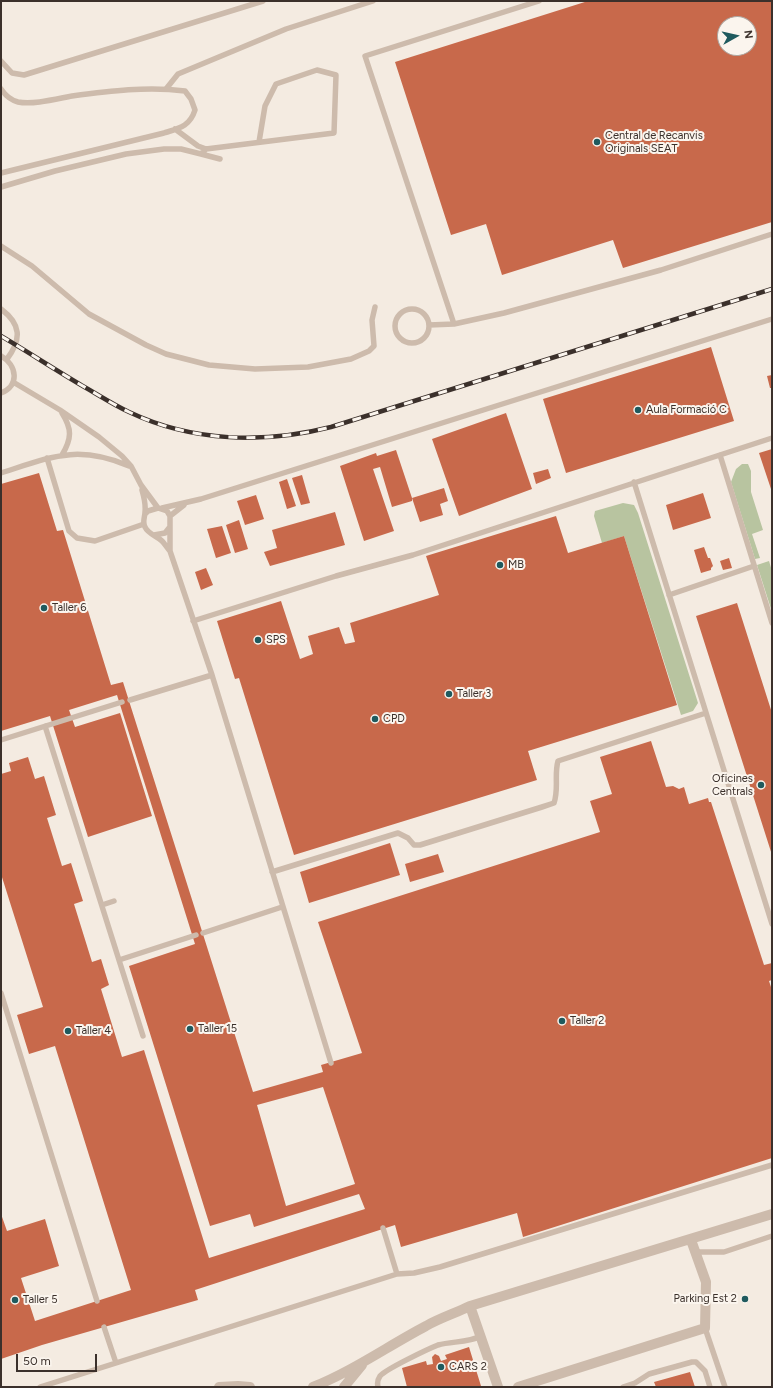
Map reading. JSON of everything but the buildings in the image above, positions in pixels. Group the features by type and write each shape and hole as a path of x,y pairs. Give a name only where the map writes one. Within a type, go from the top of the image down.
{"street":[{"path":"313,1387 364,1362 426,1326 470,1306 691,1240 772,1214"},
{"path":"518,1387 706,1328 706,1282 691,1240"},
{"path":"470,1306 498,1387"},
{"path":"344,1387 364,1362"},
{"path":"219,1387 250,1387"}],"lane":[{"path":"1,61 12,73 24,75 263,1"},
{"path":"166,89 178,74 286,29 373,1"},
{"path":"454,324 365,56 538,1"},
{"path":"175,129 198,146 206,149 334,133 336,75 316,70 276,84 265,106 259,142"},
{"path":"1,89 6,96 16,102 28,102 92,94 166,89 185,91 196,110 192,119 184,126 164,133 1,172"},
{"path":"1,187 55,171 126,154 164,149 181,149 220,159"},
{"path":"201,154 206,149"},
{"path":"429,325 454,324 504,313 661,270 772,234"},
{"path":"1,246 32,266 89,314 146,346 166,354 209,365 255,369 308,367 351,359 369,351 374,346 372,320 374,307"},
{"path":"413,308 424,313 428,319 429,325 428,333 424,338 417,342 411,343 402,340 398,336 395,328 395,322 402,312 413,308"},
{"path":"1,309 16,324 18,333 16,345 7,359"},
{"path":"146,514 153,509 186,503 772,319"},
{"path":"1,356 7,359 14,369 13,382 9,387 1,392"},
{"path":"13,382 60,410 113,448 131,466 141,485 160,508 167,511 170,516 171,523 165,533 154,535"},
{"path":"60,410 65,418 70,432 70,440 62,455"},
{"path":"193,621 336,576 413,555 772,438"},
{"path":"1,473 47,458 79,454 102,456 131,466"},
{"path":"720,455 772,623"},
{"path":"47,458 69,531 77,538 95,541 144,524"},
{"path":"634,482 772,924"},
{"path":"141,485 145,501 145,528 163,541 170,551"},
{"path":"170,516 186,503"},
{"path":"169,528 170,551 212,675 331,1063"},
{"path":"669,595 754,566"},
{"path":"130,700 212,675"},
{"path":"1,740 122,702"},
{"path":"272,872 398,833 408,838 414,845 420,845 554,803 557,794 555,770 558,761 706,713"},
{"path":"45,726 143,1036"},
{"path":"102,905 114,901"},
{"path":"203,933 282,907"},
{"path":"119,960 196,935"},
{"path":"1,993 96,1301"},
{"path":"40,1387 397,1274 440,1267 772,1165"},
{"path":"383,1228 397,1274"},
{"path":"695,1252 724,1252 772,1236"},
{"path":"104,1327 116,1363"},
{"path":"706,1328 725,1387"},
{"path":"378,1387 377,1383 380,1376 395,1366 438,1346 481,1336"},
{"path":"623,1387 635,1383 649,1374 696,1362 705,1371 710,1387"}],"green space":[{"path":"742,464 748,464 751,471 751,492 763,530 752,534 760,558 755,559 731,482 736,469"},
{"path":"623,503 634,505 638,513 698,703 693,711 681,715 624,536 602,543 594,516 595,511"},
{"path":"769,561 772,571 772,612 757,565"}],"railway":[{"path":"1,336 111,402 129,412 153,422 203,434 254,438 280,436 331,427 772,289"}],"place":[{"name":"Central de Recanvis Originals SEAT","path":"597,142"},
{"name":"Aula Formació C","path":"638,410"},
{"name":"MB","path":"500,565"},
{"name":"Taller 6","path":"44,608"},
{"name":"SPS","path":"258,640"},
{"name":"Taller 3","path":"449,694"},
{"name":"CPD","path":"375,719"},
{"name":"Oficines Centrals","path":"761,785"},
{"name":"Taller 2","path":"562,1021"},
{"name":"Taller 15","path":"190,1029"},
{"name":"Taller 4","path":"68,1031"},
{"name":"Parking Est 2","path":"745,1299"},
{"name":"Taller 5","path":"15,1300"},
{"name":"CARS 2","path":"441,1367"}]}
